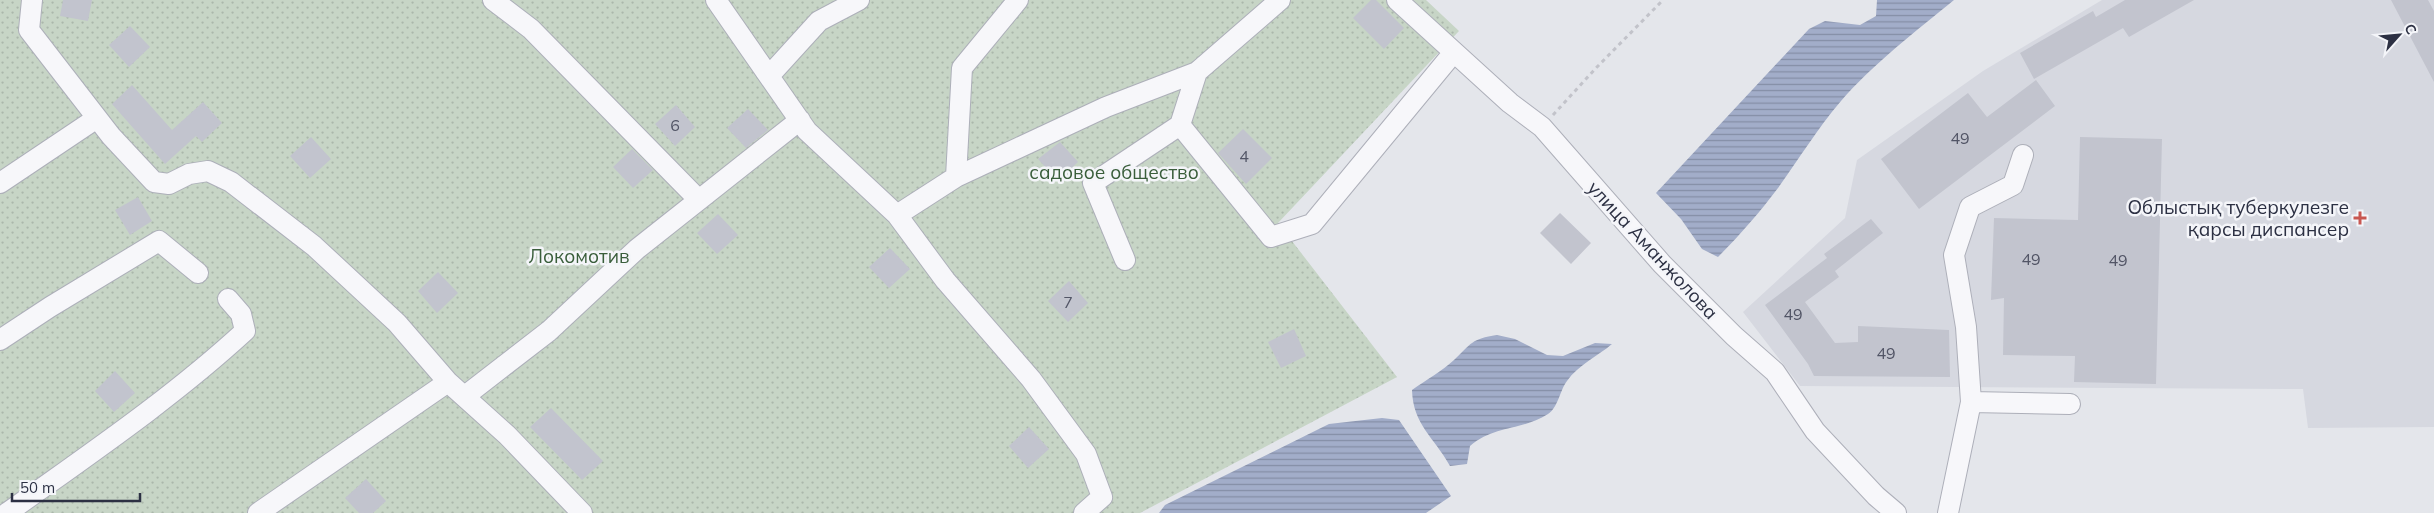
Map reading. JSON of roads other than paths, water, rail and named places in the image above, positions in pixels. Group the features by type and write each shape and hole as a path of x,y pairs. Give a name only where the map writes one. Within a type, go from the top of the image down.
{"street":[{"path":"32,0 29,30 97,118 154,182 169,184 189,174 208,171 231,182 314,246 397,323 448,382 507,435 582,513"},
{"path":"493,0 531,29 699,200"},
{"path":"716,0 807,131 897,215 945,280 1031,379 1086,454 1102,497 1084,513"},
{"path":"769,76 819,21 859,0"},
{"path":"956,178 962,68 1018,0"},
{"path":"897,215 956,178 1106,107 1197,72 1280,0"},
{"name":"улица Аманжолова","path":"1397,0 1510,103 1542,127 1662,264 1734,336 1775,372 1815,431 1876,496 1896,513"},
{"path":"1180,125 1271,237 1312,224 1454,52"},
{"path":"1126,260 1093,183 1180,125 1197,72"},
{"path":"0,183 97,118"},
{"path":"465,396 549,331 637,249 800,120"},
{"path":"1948,513 1971,402 1966,327 1954,255 1970,207 2013,185 2023,156"},
{"path":"0,340 50,307 159,241 198,273"},
{"path":"7,513 156,407 246,331 240,314 228,299"},
{"path":"258,513 448,382"},
{"path":"1971,402 2070,404"}],"water":[{"path":"1877,0 1954,0 1895,48 1841,101 1764,206 1718,257 1702,249 1681,219 1656,193 1809,29 1825,21 1860,25 1876,16"},
{"path":"1497,335 1515,339 1547,355 1563,356 1595,343 1612,344 1582,365 1572,375 1554,408 1548,414 1528,423 1479,439 1470,446 1467,464 1450,466 1420,422 1413,402 1412,390 1439,372 1472,343 1482,338"},
{"path":"1382,418 1399,420 1451,496 1426,513 1159,513 1165,505 1329,424"}],"place":[{"name":"Облыстық туберкулезге қарсы диспансер","path":"2360,218"}],"park label":[{"name":"садовое общество","path":"1114,172"},
{"name":"Локомотив","path":"579,256"}]}
